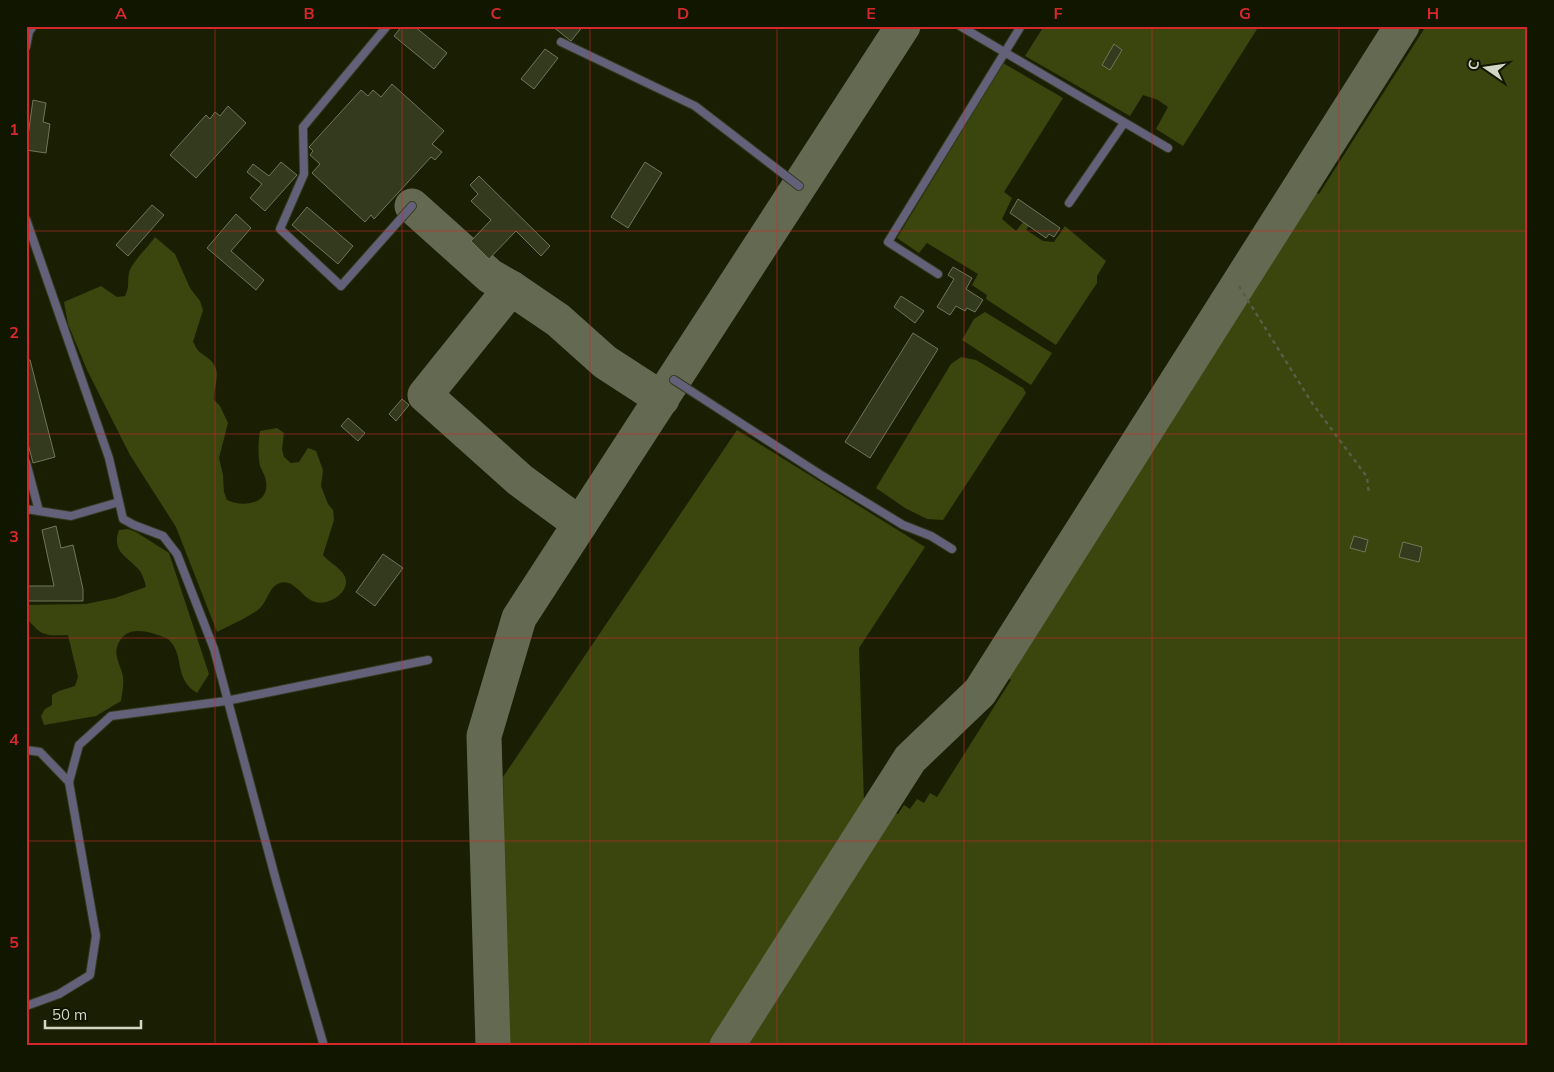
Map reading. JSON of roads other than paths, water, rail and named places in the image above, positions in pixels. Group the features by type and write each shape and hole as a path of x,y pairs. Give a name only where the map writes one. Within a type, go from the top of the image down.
{"lane":[{"path":"26,47 29,32 33,26"},
{"path":"387,26 303,127 304,174 280,230 341,286 412,206"},
{"path":"960,26 1168,148"},
{"path":"938,274 888,242 1022,26"},
{"path":"561,42 695,106 800,186"},
{"path":"1069,203 1124,123"},
{"path":"26,219 110,458 123,519 163,536 177,554 214,649 226,701 324,1046"},
{"path":"674,380 821,475 903,525 930,536 952,549"},
{"path":"26,462 39,511"},
{"path":"26,509 71,516 120,502"},
{"path":"26,1006 60,994 90,975 96,936 70,782 79,745 111,716 226,701 428,660"},
{"path":"26,750 40,752 70,782"}]}
